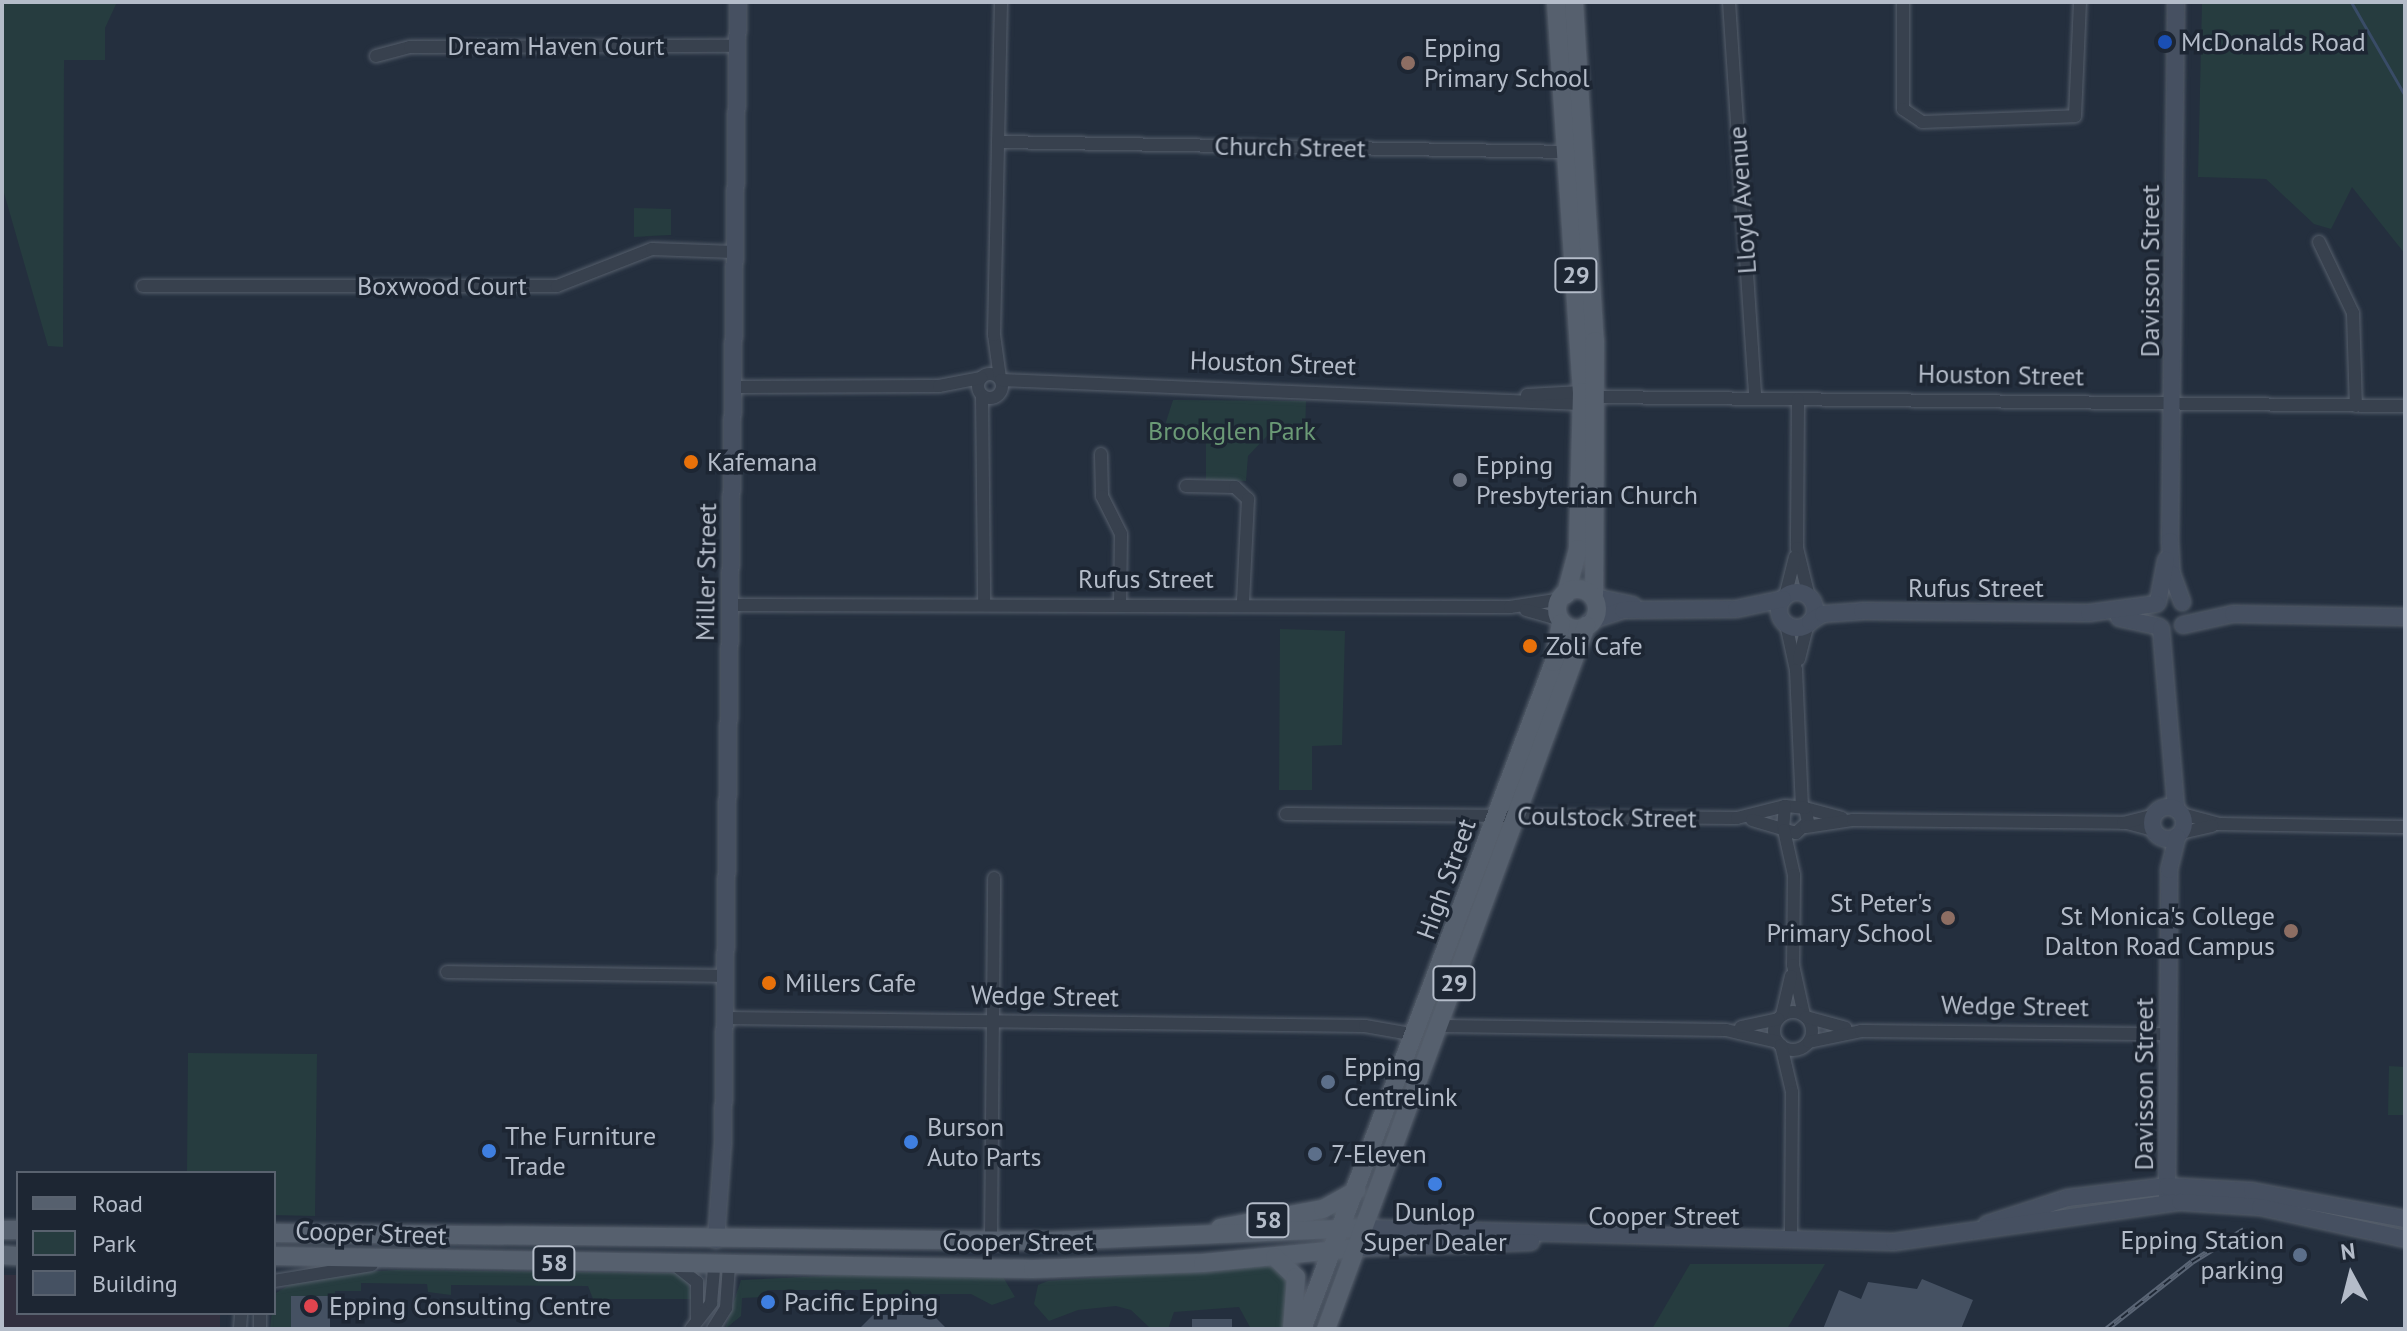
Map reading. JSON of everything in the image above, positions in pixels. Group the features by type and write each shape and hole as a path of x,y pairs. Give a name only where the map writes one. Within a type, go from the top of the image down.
{"main road":[{"name":"29","path":"1556,2 1574,152"},
{"name":"29","path":"1574,2 1574,152 1594,596 1588,623"},
{"name":"29","path":"1559,621 1578,549 1587,398"},
{"path":"1564,596 1594,596"},
{"path":"1559,621 1588,623"},
{"name":"High Street","path":"1326,1329 1441,1026 1554,662 1559,621"},
{"name":"High Street","path":"1302,1329 1335,1251 1418,1029 1588,623"},
{"name":"Wedge Street","path":"1418,1029 1441,1026"},
{"name":"58","path":"1175,1238 1323,1209 1356,1190"},
{"name":"Cooper Street","path":"276,1233 722,1241 991,1240 1175,1238 1363,1228"},
{"path":"991,1240 1028,1257 1033,1269"},
{"path":"721,1265 722,1241"},
{"name":"Cooper Street","path":"276,1256 407,1261 1033,1269 1275,1257 1357,1248"},
{"path":"1275,1257 1296,1277 1292,1329"}],"street":[{"name":"Miller Street","path":"722,1241 738,2"},
{"path":"989,395 1000,379 994,335 1001,2"},
{"name":"Lloyd Avenue","path":"1729,2 1755,398"},
{"path":"1903,2 1907,116 1935,122 2075,116 2080,2"},
{"name":"Davisson Street","path":"2169,678 2183,604 2172,574 2170,541 2176,2"},
{"name":"Dream Haven Court","path":"376,56 423,47 737,46"},
{"name":"Church Street","path":"999,142 1574,152"},
{"path":"2319,242 2353,313 2356,406"},
{"name":"Boxwood Court","path":"143,286 557,286 652,249 734,252"},
{"path":"984,603 989,395 982,377 994,335"},
{"name":"Houston Street","path":"939,386 982,377 1044,386 1500,397 2405,406"},
{"name":"Houston Street","path":"733,387 939,386 989,395 1044,386"},
{"path":"1794,875 1784,829 1795,759 1796,670 1785,623 1784,598 1797,548 1798,399"},
{"path":"1101,454 1102,496 1121,534 1120,603"},
{"path":"1186,486 1235,487 1248,499 1243,603"},
{"name":"Davisson Street","path":"2167,1194 2169,678 2157,603 2170,541"},
{"path":"1796,670 1809,623 1810,598 1797,548"},
{"name":"Rufus Street","path":"729,610 984,603 1510,607 1564,596"},
{"path":"1594,596 1651,608 1736,609 1784,598"},
{"name":"Rufus Street","path":"1785,623 1809,623 1823,614 1862,611 2089,613 2157,603 2173,597 2183,604"},
{"name":"Rufus Street","path":"1784,598 1810,598 1862,611"},
{"path":"2183,604 2233,614 2405,617"},
{"name":"Rufus Street","path":"1510,607 1559,621"},
{"path":"1588,623 1651,608"},
{"path":"1736,609 1785,623"},
{"name":"Rufus Street","path":"2089,613 2159,627 2180,627"},
{"path":"2180,627 2233,614"},
{"path":"1791,1241 1792,1092 1780,1044 1780,1017 1793,965 1794,875 1805,828 1795,759"},
{"name":"Coulstock Street","path":"1737,818 1786,806 1804,807"},
{"path":"1804,807 1853,820"},
{"name":"Coulstock Street","path":"1286,814 1737,818 1784,829 1805,828"},
{"path":"1805,828 1853,820 2405,827"},
{"path":"991,1240 994,878"},
{"path":"1792,1092 1813,1032 1805,1016 1793,965"},
{"path":"447,972 725,976"},
{"name":"Wedge Street","path":"1726,1030 1780,1017 1805,1016 1861,1031"},
{"name":"Wedge Street","path":"725,1018 1418,1029"},
{"name":"Wedge Street","path":"1441,1026 1726,1030 1780,1044 1807,1044 1861,1031 2168,1034"},
{"name":"Cooper Street","path":"1357,1248 1932,1240 2167,1194 2252,1191 2405,1219"},
{"name":"Cooper Street","path":"2167,1194 2260,1207 2405,1239"},
{"name":"Cooper Street","path":"1363,1228 1760,1241"},
{"path":"276,1281 407,1261"},
{"path":"674,1264 697,1282 694,1325"},
{"path":"694,1325 711,1303 721,1265"},
{"path":"713,1329 726,1308 721,1265"}],"shaded area":[{"path":"2,1275 16,1275 16,1315 220,1315 220,1329 2,1329"}],"green space":[{"path":"2,2 117,2 105,28 105,60 64,60 63,347 48,346 2,186"},
{"path":"2202,2 2405,2 2405,254 2352,187 2331,229 2314,224 2266,179 2198,177"},
{"path":"634,208 671,209 671,235 634,237"},
{"name":"Brookglen Park","path":"1173,400 1306,401 1305,437 1267,436 1248,456 1246,481 1206,480 1206,442 1165,425"},
{"path":"1280,629 1345,631 1342,745 1312,746 1312,790 1279,790"},
{"path":"188,1053 317,1054 315,1216 276,1215 276,1171 187,1171"},
{"path":"2389,1066 2405,1067 2405,1115 2388,1115"},
{"path":"1690,1264 1825,1264 1787,1329 1652,1329"},
{"path":"1275,1265 1287,1268 1288,1329 1251,1329 1239,1307 1174,1312 1168,1329 1151,1329 1131,1310 1116,1306 1078,1310 1049,1321 1034,1304 1038,1285 1048,1281"},
{"path":"397,1270 678,1273 687,1279 692,1299 593,1299 588,1286 451,1285 451,1295 428,1292 427,1284 361,1283 361,1291 335,1291 335,1316 330,1315 330,1296 292,1296 291,1329 270,1329 272,1315 276,1315 276,1293 307,1275"},
{"path":"844,1275 1003,1277 1015,1297 992,1305 971,1294 885,1294 867,1300 861,1290 767,1290 766,1297 742,1298 741,1316 725,1329 741,1280"}],"building":[{"path":"1922,1279 1973,1300 1961,1329 1823,1329 1839,1290 1861,1299 1868,1282 1917,1289"},
{"name":"Epping Consulting Centre","path":"291,1296 330,1296 330,1329 291,1329"},
{"path":"873,1315 933,1315 947,1329 859,1329"},
{"path":"1192,1319 1232,1319 1232,1329 1192,1329"}],"waterway":[{"path":"2351,2 2405,96"}],"railway":[{"path":"2107,1329 2192,1262 2244,1230"}],"place":[{"name":"McDonalds Road","path":"2165,42"},
{"name":"Epping Primary School","path":"1408,63"},
{"name":"Kafemana","path":"691,462"},
{"name":"Epping Presbyterian Church","path":"1460,480"},
{"name":"Zoli Cafe","path":"1530,646"},
{"name":"St Peter's Primary School","path":"1948,918"},
{"name":"St Monica's College Dalton Road Campus","path":"2291,931"},
{"name":"Millers Cafe","path":"769,983"},
{"name":"Epping Centrelink","path":"1328,1082"},
{"name":"Burson Auto Parts","path":"911,1142"},
{"name":"The Furniture Trade","path":"489,1151"},
{"name":"7-Eleven","path":"1315,1154"},
{"name":"Dunlop Super Dealer","path":"1435,1184"},
{"name":"Epping Station parking","path":"2300,1255"},
{"name":"Pacific Epping","path":"768,1302"},
{"name":"Epping Consulting Centre","path":"311,1306"}]}
